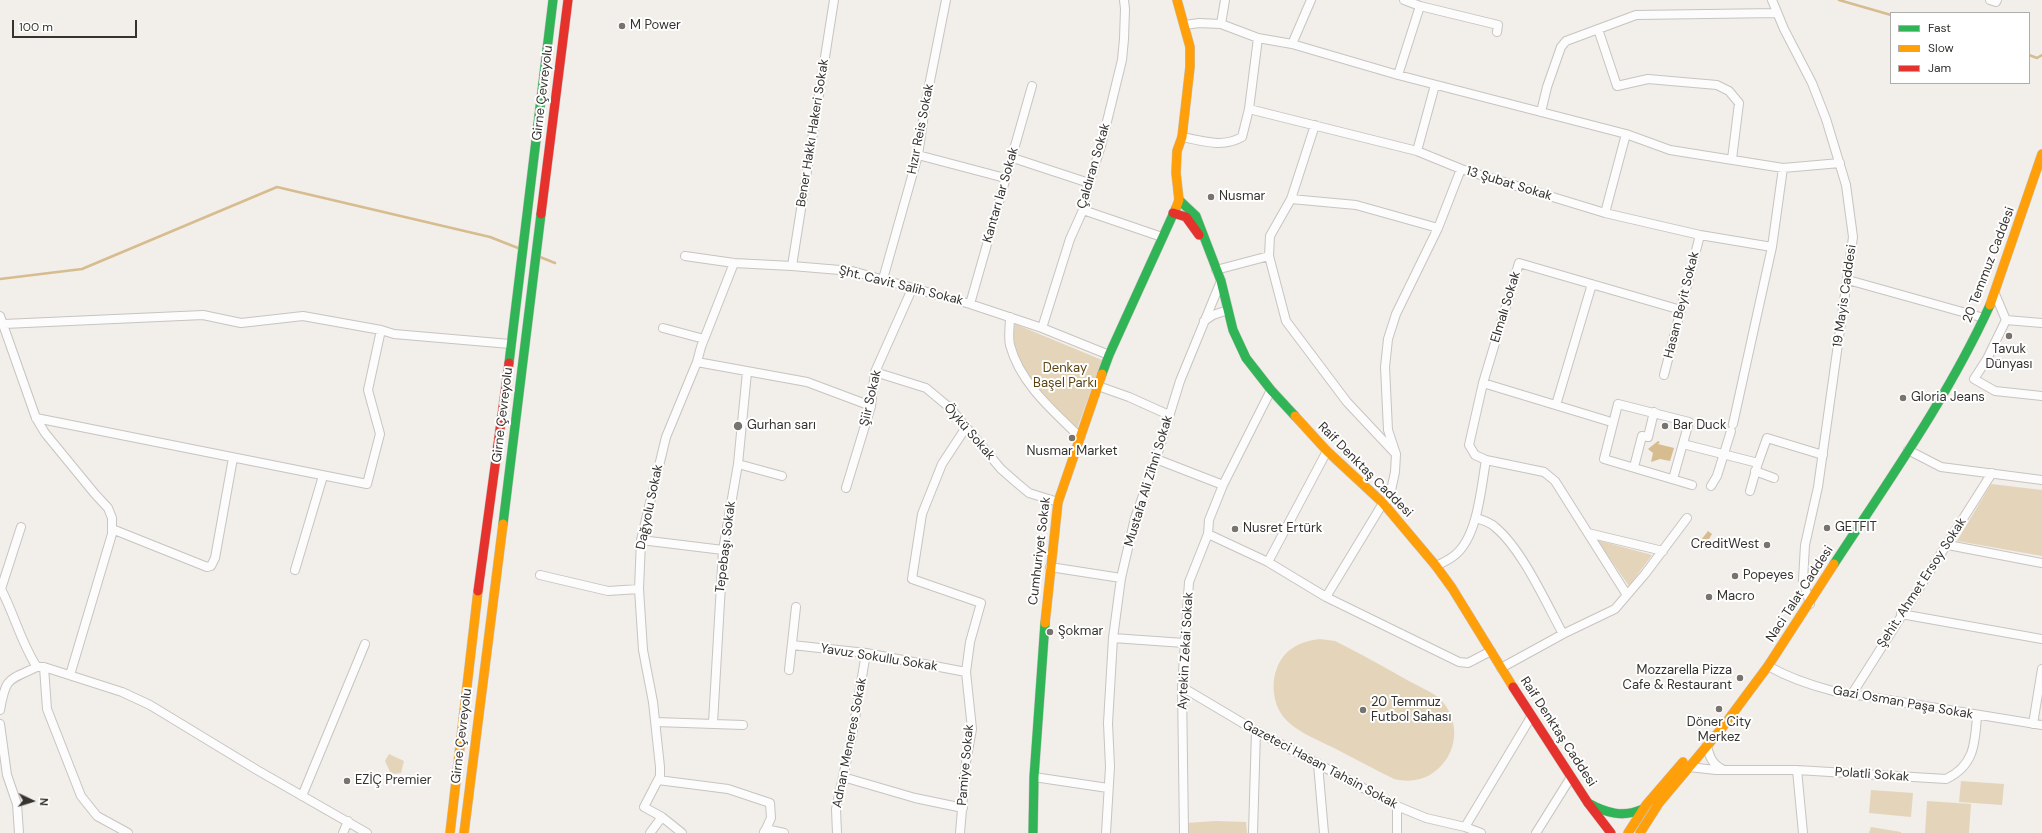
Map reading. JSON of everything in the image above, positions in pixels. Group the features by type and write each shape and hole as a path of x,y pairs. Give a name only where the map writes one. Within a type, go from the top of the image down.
{"main road":[{"name":"Girne Çevreyolu","path":"450,833 466,690 496,467 553,0"},
{"name":"Girne Çevreyolu","path":"464,833 568,0"},
{"path":"1177,0 1190,47 1190,67 1182,137 1177,151 1176,173 1179,200"},
{"name":"20 Temmuz Caddesi","path":"1900,462 1964,360 1984,318 1995,294 2040,166 2042,154"},
{"name":"Cumhuriyet Sokak","path":"1033,833 1034,777 1050,567 1058,502 1109,355 1179,200"},
{"name":"Raif Denktaş Caddesi","path":"1179,200 1196,216 1221,281 1233,330 1246,358 1271,390 1327,451 1383,503 1436,566 1452,588 1531,717 1588,803 1606,829 1611,833"},
{"name":"Raif Denktaş Caddesi","path":"1173,213 1186,217 1207,245"},
{"name":"Naci Talat Caddesi","path":"1640,833 1659,803 1707,745 1768,666 1810,604 1900,462"},
{"name":"Naci Talat Caddesi","path":"1628,833 1643,808 1656,791 1708,734 1729,716"},
{"path":"1588,803 1601,811 1612,814 1629,815 1643,808"}],"street":[{"name":"Bener Hakkı Hakeri Sokak","path":"792,266 834,0"},
{"name":"Hızır Reis Sokak","path":"883,279 918,155 926,101 946,0"},
{"name":"Çaldıran Sokak","path":"1042,328 1070,239 1083,210 1089,183 1101,146 1122,60 1125,32 1124,0"},
{"path":"1221,24 1225,0"},
{"path":"1292,44 1311,0"},
{"path":"1404,0 1420,6 1498,25 1497,32"},
{"name":"19 Mayis Caddesi","path":"1772,0 1812,84 1840,163 1849,201 1853,236 1823,455 1818,487 1805,545 1803,580 1810,604"},
{"path":"1990,0 1996,2 1997,0"},
{"path":"1398,75 1420,6"},
{"path":"1541,112 1547,87 1562,47 1566,42 1636,16 1777,13"},
{"path":"1185,25 1199,23 1221,24 1258,38 1292,44 1435,85 1626,134 1670,150 1783,168 1840,163"},
{"path":"1598,29 1617,86 1648,79 1717,85 1729,91 1739,103 1732,159"},
{"path":"1182,137 1223,144 1234,142 1242,137 1250,109 1258,38"},
{"path":"1417,151 1435,85"},
{"name":"Kantarı lar Sokak","path":"970,304 1032,86"},
{"name":"13 Şubat Sokak","path":"1250,109 1417,151 1461,170 1605,213 1700,235 1772,247"},
{"path":"1315,125 1291,199 1270,236 1269,256 1286,321 1347,402 1396,454"},
{"path":"1605,213 1626,134"},
{"path":"918,155 1005,178"},
{"path":"1012,158 1089,183"},
{"path":"1712,486 1718,476 1732,427 1772,247 1783,168"},
{"path":"1326,597 1383,503 1389,500 1396,454 1388,430 1385,367 1388,339 1391,326 1402,300 1438,228 1461,170"},
{"path":"1291,199 1356,205 1438,228"},
{"path":"1083,210 1162,237"},
{"name":"Hasan Beyit Sokak","path":"1664,375 1700,235"},
{"name":"Şht. Cavit Salih Sokak","path":"685,256 734,263 792,266 852,272 883,279 912,289 970,304 1010,317 1109,355"},
{"path":"1216,270 1269,256"},
{"name":"Elmalı Sokak","path":"1486,460 1475,454 1469,445 1483,383 1519,262 1681,310"},
{"name":"Dağyolu Sokak","path":"662,817 644,807 660,776 660,767 656,722 643,650 639,589 641,540 666,437 697,362 704,339 734,263"},
{"path":"1848,280 1984,318"},
{"name":"Mustafa Ali Zihni Sokak","path":"1106,833 1110,767 1108,723 1113,638 1121,578 1135,518 1156,459 1180,381 1221,281"},
{"path":"1556,405 1592,284"},
{"name":"Şiir Sokak","path":"846,488 871,406 875,372 912,289"},
{"path":"1995,294 2006,320 1987,359 1974,379 1996,391 2042,396"},
{"path":"1203,322 1213,315 1228,310"},
{"path":"0,316 36,418 45,433 108,508 112,518 112,529 70,675"},
{"path":"4,324 203,316 241,323 303,316 381,330 394,334 510,344"},
{"path":"1010,317 1009,344 1020,370 1044,403 1080,437"},
{"path":"2006,320 2042,323"},
{"path":"663,328 704,339"},
{"path":"36,418 367,484 380,434 368,390 381,330"},
{"path":"697,362 807,382 871,406"},
{"name":"Tepebaşı Sokak","path":"713,723 723,550 738,464 747,372"},
{"name":"Öykü Sokak","path":"875,372 926,388 950,408 965,429 1001,469 1017,483 1029,493 1058,502"},
{"path":"1483,383 1608,421"},
{"path":"1098,386 1169,415"},
{"name":"Aytekin Zekai Sokak","path":"1184,833 1182,687 1189,582 1208,534 1209,520 1223,485 1271,390"},
{"path":"1673,479 1689,422 1618,404 1604,459 1692,485"},
{"path":"1634,468 1642,436 1648,437 1654,412"},
{"name":"Pamiye Sokak","path":"960,833 966,762 972,730 966,672 970,642 981,603 912,579 922,514 942,464 965,429"},
{"path":"1750,491 1767,438 1823,455"},
{"path":"1683,444 1725,455 1757,467 1774,478"},
{"path":"1908,450 1941,466 2042,480"},
{"path":"1268,562 1327,451"},
{"path":"112,529 207,567 211,566 215,558 233,458"},
{"path":"1156,459 1223,485"},
{"path":"1436,566 1455,555 1466,541 1476,518 1486,460 1544,472 1555,481 1627,595"},
{"path":"738,464 782,476"},
{"name":"Şehit. Ahmet Ersoy Sokak","path":"1852,694 1901,614 1948,545 1992,473"},
{"path":"295,570 324,476"},
{"path":"1476,518 1494,526 1509,542 1540,591 1563,634"},
{"path":"1501,668 1563,634 1615,610 1645,574 1687,518"},
{"path":"20,527 0,588 11,608 31,659 40,667 122,692 150,705 367,833"},
{"path":"1588,533 1663,550"},
{"path":"1208,534 1268,562 1326,597 1459,662 1468,663 1491,651"},
{"path":"641,540 723,550"},
{"path":"1948,545 2042,563"},
{"path":"1050,567 1121,578"},
{"path":"540,575 608,591 639,589"},
{"path":"789,670 796,607"},
{"path":"1901,614 2042,639"},
{"path":"1113,638 1184,643"},
{"path":"302,796 364,644"},
{"name":"Yavuz Sokullu Sokak","path":"792,645 866,653 966,672"},
{"name":"Adnan Meneres Sokak","path":"837,833 836,809 852,736 866,653"},
{"name":"Gazi Osman Paşa Sokak","path":"1768,666 1785,676 1806,684 1852,694 1978,716 2042,725"},
{"path":"0,710 4,689 8,681 40,667"},
{"path":"40,667 47,709 81,796 97,816 128,833"},
{"path":"2033,724 2042,668"},
{"name":"Gazeteci Hasan Tahsin Sokak","path":"1182,687 1256,731 1397,806 1426,818 1465,827 1481,833"},
{"name":"Polatli Sokak","path":"1689,767 1716,770 1797,770 1946,779 1959,773 1966,765 1976,735 1978,716"},
{"path":"1465,827 1531,717"},
{"path":"656,722 743,725"},
{"path":"0,724 7,775 17,804 19,833"},
{"path":"1252,833 1256,731"},
{"path":"1707,745 1709,755 1715,766 1723,769"},
{"path":"1318,764 1324,833"},
{"path":"1797,770 1803,833"},
{"path":"843,776 915,798 963,808"},
{"path":"1034,777 1108,788"},
{"path":"1536,833 1571,777"},
{"path":"658,780 728,789 770,803 771,818 765,831 784,833"},
{"path":"1397,806 1397,833"},
{"path":"650,833 662,817 682,833"},
{"path":"343,833 348,821"}],"green space":[{"name":"Denkay Başel Parkı","path":"1015,324 1102,360 1077,429 1048,402 1022,369 1013,343"},
{"path":"1991,484 2042,490 2042,556 1957,541"},
{"path":"1597,540 1652,555 1629,586"},
{"name":"20 Temmuz Futbol Sahası","path":"1320,639 1335,641 1439,698 1446,706 1450,714 1453,723 1454,741 1447,758 1436,771 1419,779 1407,781 1394,779 1306,734 1287,721 1279,710 1275,699 1274,680 1277,668 1284,656 1294,647 1306,642"},
{"path":"389,754 404,761 401,773 391,774 385,761"},
{"path":"1961,781 2004,784 2002,805 1959,802"},
{"path":"1871,790 1913,793 1911,817 1869,813"},
{"path":"1927,801 1971,804 1969,833 1925,833"},
{"path":"1216,821 1246,822 1247,833 1187,833 1186,823"},
{"path":"1871,827 1901,832 1901,833 1869,833"}],"shaded area":[{"path":"1658,441 1660,442 1658,444 1674,448 1670,461 1660,459 1651,462 1653,453 1648,449"},
{"path":"1708,531 1712,534 1709,539 1708,547 1705,548 1702,546 1701,540"}],"waterway":[{"path":"1839,0 1890,15"},
{"path":"2030,55 2037,58 2042,55"},
{"path":"0,279 82,269 277,187 490,237 518,248"},
{"path":"540,257 555,263"}],"traffic: fast":[{"path":"509,363 553,0"},
{"path":"1179,200 1196,216 1221,281 1233,330 1246,358 1271,390 1295,416"},
{"path":"1102,374 1109,355 1176,208"},
{"path":"503,524 541,214"},
{"path":"1834,564 1937,405 1956,372 1990,305"},
{"path":"1033,833 1034,777 1045,623"},
{"path":"1588,803 1608,812 1622,814 1636,812 1643,809"}],"traffic: slow":[{"path":"1176,208 1179,200 1176,173 1177,151 1182,137 1190,67 1190,47 1177,0"},
{"path":"1990,305 2042,154"},
{"path":"1045,623 1058,502 1102,374"},
{"path":"1295,416 1327,451 1383,503 1436,566 1452,588 1513,687"},
{"path":"464,833 503,524"},
{"path":"1640,833 1659,803 1722,728 1768,666 1834,564"},
{"path":"450,833 478,591"},
{"path":"1628,833 1646,805 1683,762"}],"traffic: jam":[{"path":"541,214 568,0"},
{"path":"1173,213 1186,217 1199,235"},
{"path":"478,591 509,363"},
{"path":"1513,687 1588,803 1611,833"}],"place":[{"name":"M Power","path":"622,26"},
{"name":"Nusmar","path":"1211,197"},
{"name":"Tavuk Dünyası","path":"2009,336"},
{"name":"Gloria Jeans","path":"1903,398"},
{"name":"Gurhan sarı","path":"738,426"},
{"name":"Bar Duck","path":"1665,426"},
{"name":"Nusmar Market","path":"1072,438"},
{"name":"GETFIT","path":"1827,528"},
{"name":"Nusret Ertürk","path":"1235,529"},
{"name":"CreditWest","path":"1767,545"},
{"name":"Popeyes","path":"1735,576"},
{"name":"Macro","path":"1709,597"},
{"name":"Şokmar","path":"1050,632"},
{"name":"Mozzarella Pizza Cafe & Restaurant","path":"1740,678"},
{"name":"Döner City Merkez","path":"1719,709"},
{"name":"20 Temmuz Futbol Sahası","path":"1363,710"},
{"name":"EZİÇ Premier","path":"347,781"}]}
